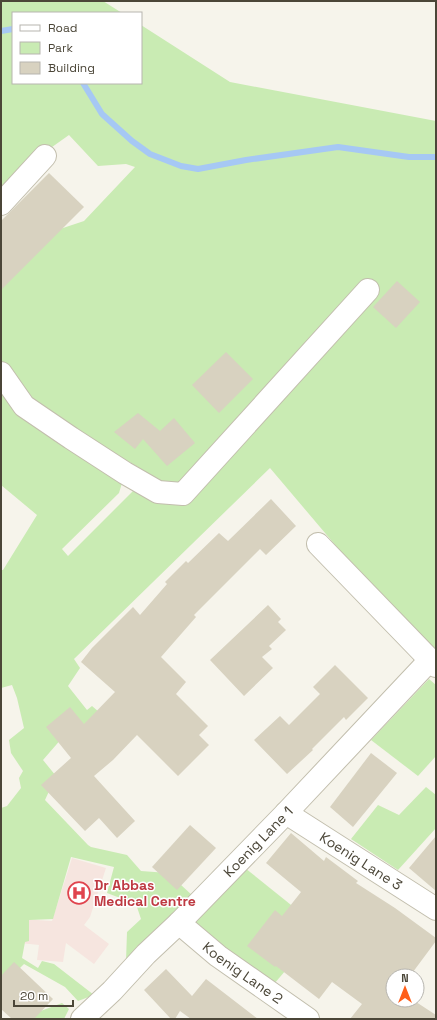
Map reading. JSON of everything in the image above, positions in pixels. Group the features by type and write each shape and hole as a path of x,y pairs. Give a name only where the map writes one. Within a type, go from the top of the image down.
{"street":[{"path":"1,204 45,156"},
{"path":"1,373 24,406 77,442 158,492 183,494 368,290"},
{"path":"318,544 433,663"},
{"name":"Koenig Lane 1","path":"82,1019 112,991 146,954 179,923 433,663"},
{"name":"Koenig Lane 3","path":"286,813 436,909"},
{"name":"Koenig Lane 2","path":"179,923 218,956 308,1019"}],"shaded area":[{"name":"Dr Abbas Medical Centre","path":"72,858 106,868 90,917 84,925 109,944 94,964 66,943 63,962 37,960 39,945 20,943 22,919 52,921"}],"green space":[{"path":"1,1 103,1 120,12 12,12 12,84 142,84 142,26 230,82 436,121 436,664 270,468 74,659 80,668 68,686 87,710 92,706 99,712 86,735 69,730 43,760 56,776 45,800 91,847 127,855 141,871 168,873 193,896 188,919 162,926 126,961 127,932 141,919 136,904 107,893 114,867 71,857 53,919 29,920 29,941 25,942 22,958 38,968 42,961 54,964 94,995 78,1001 65,987 24,964 1,987 1,808 7,806 21,788 19,778 23,771 11,753 9,740 24,728 17,698 12,685 1,688 1,570 3,570 37,515 1,485 1,376 23,409 125,473 119,493 62,549 68,556 134,490 138,467 29,405 1,365 1,235 24,241 84,221 135,167 126,164 98,166 69,135 14,174 1,190"},
{"path":"429,679 436,685 436,756 418,776 371,740"},
{"path":"426,787 436,795 436,828 398,870 351,839 378,805 399,815"},
{"path":"245,868 321,929 274,984 192,924"},
{"path":"62,1003 69,1009 64,1019 29,1019 38,1012"}],"building":[{"path":"49,173 84,207 1,290 1,221"},
{"path":"397,281 420,302 396,328 373,307"},
{"path":"226,352 253,379 219,413 192,385"},
{"path":"138,413 160,431 174,418 195,443 167,466 143,439 135,449 114,432"},
{"path":"271,499 296,526 266,555 260,549 194,615 196,617 161,657 186,682 176,694 208,726 199,735 209,745 178,776 137,735 113,760 94,776 135,821 117,838 99,818 85,831 41,785 71,758 46,727 70,707 84,724 115,692 81,662 92,648 133,607 140,615 167,584 165,582 186,561 188,563 219,533 228,541"},
{"path":"268,605 281,619 278,622 286,630 269,646 272,649 262,657 273,668 244,696 210,660"},
{"path":"335,665 368,698 346,720 344,717 312,749 313,750 287,774 254,740 280,716 289,725 320,694 313,687"},
{"path":"371,753 397,773 353,827 330,807"},
{"path":"190,825 216,848 177,890 152,867"},
{"path":"291,833 324,861 326,857 358,881 356,883 395,908 436,938 436,941 416,968 385,968 385,1008 425,1008 436,1015 436,1019 350,1019 362,1004 332,982 319,999 247,946 275,910 282,916 301,892 266,863"},
{"path":"436,836 436,891 409,868"},
{"path":"14,962 53,999 34,1019 12,1019 1,1009 1,976"},
{"path":"166,969 192,996 206,979 258,1019 191,1019 180,1011 175,1019 171,1019 144,990"}],"waterway":[{"path":"1,31 12,29"},
{"path":"84,84 102,114 132,141 150,154 181,166 198,169 246,160 338,147 409,157 436,157"}],"place":[{"name":"Dr Abbas Medical Centre","path":"79,893"}]}
